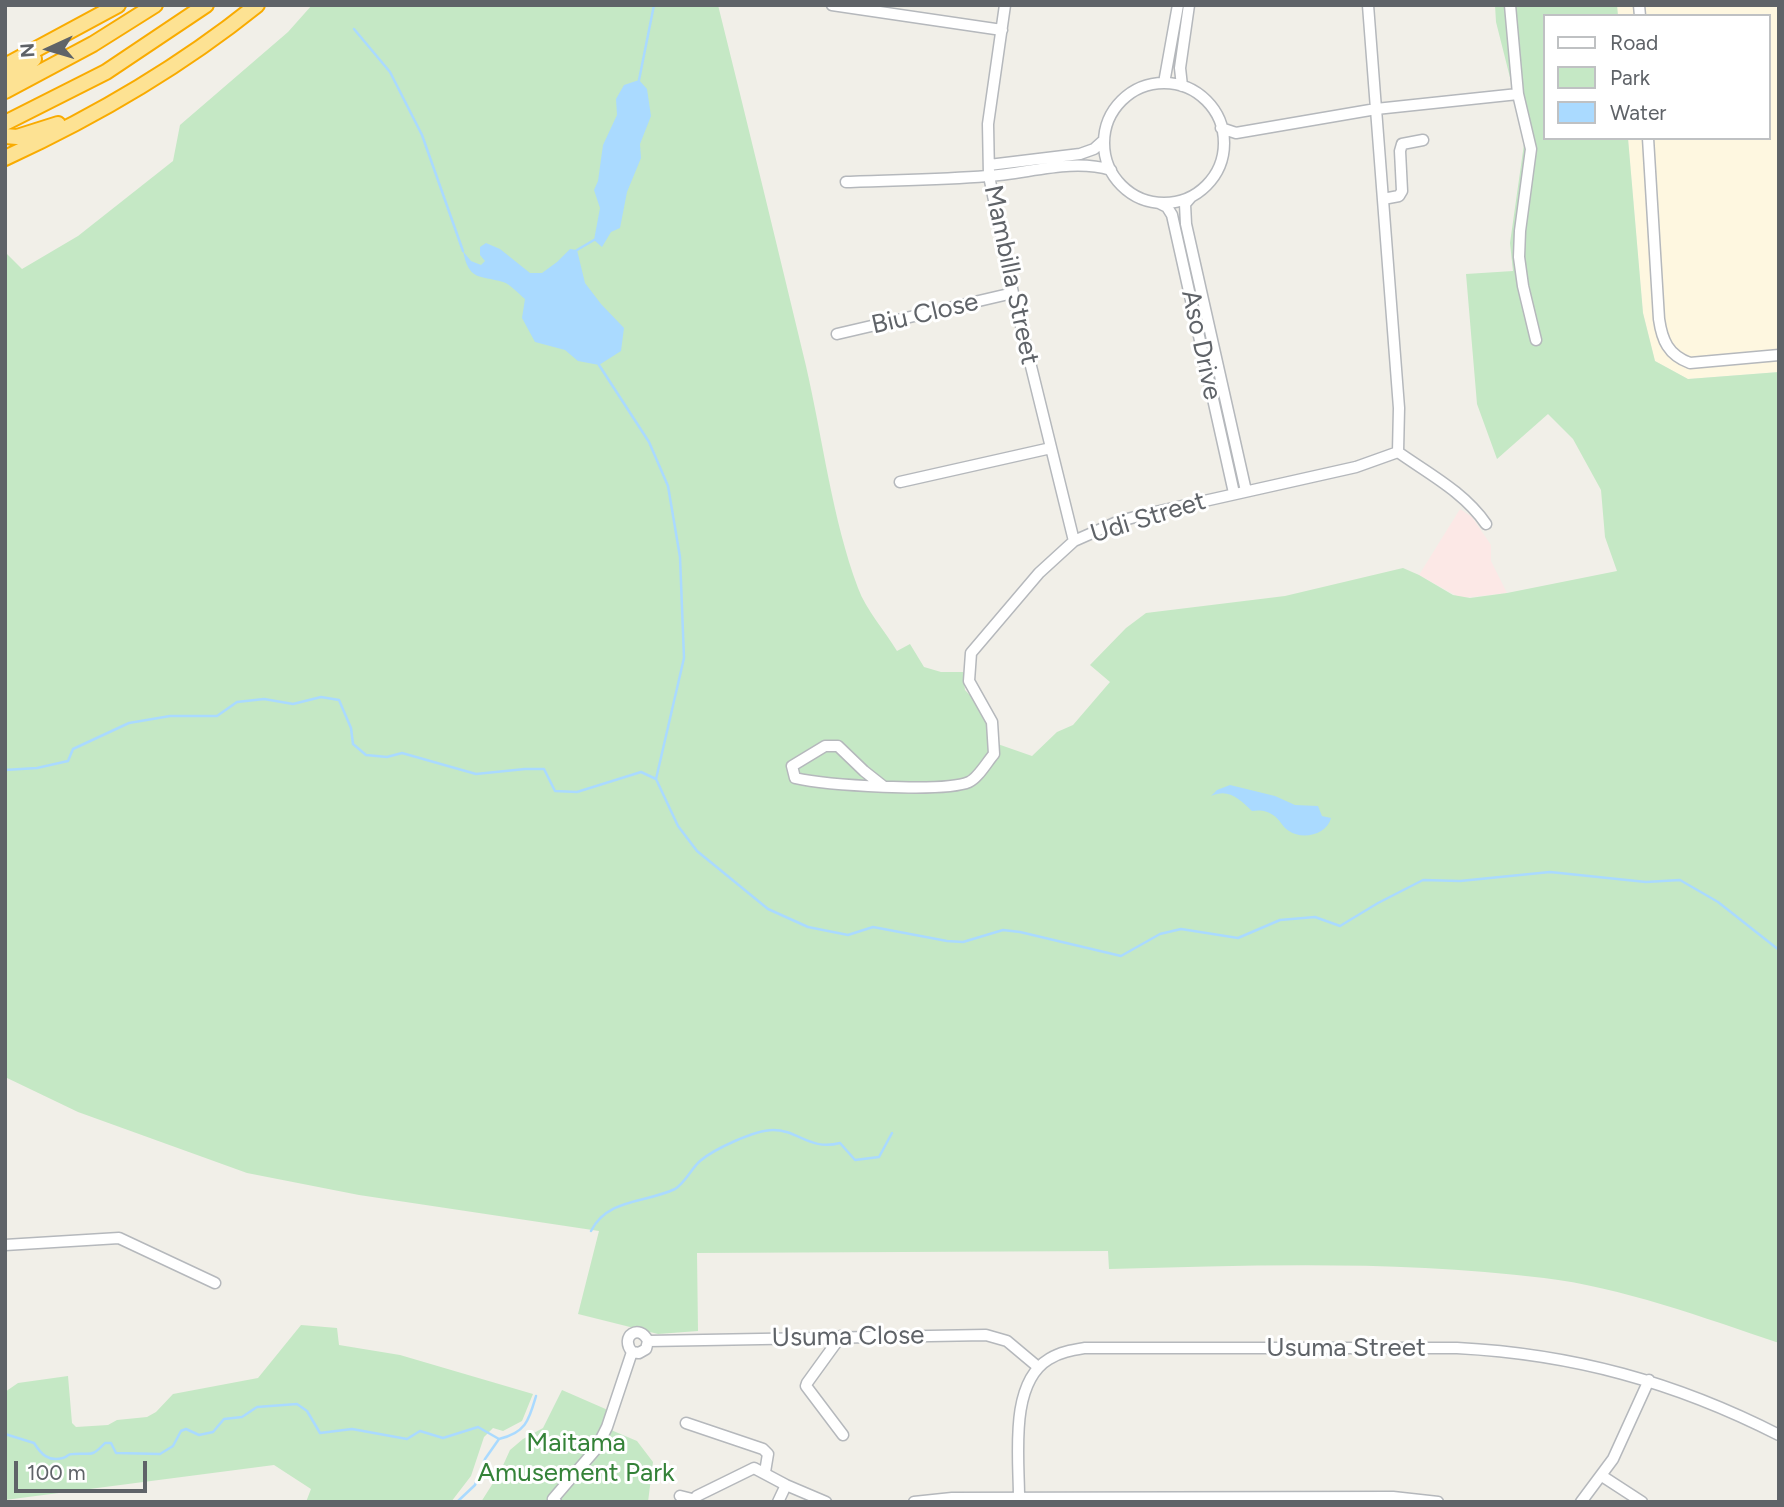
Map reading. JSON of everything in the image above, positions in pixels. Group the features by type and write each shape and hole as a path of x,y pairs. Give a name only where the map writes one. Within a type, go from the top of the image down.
{"highway":[{"path":"5,66 118,5"},
{"path":"5,91 81,51 155,5"},
{"path":"5,123 106,72 206,5"},
{"path":"5,158 102,108 172,67 257,5"},
{"path":"5,83 57,40"},
{"path":"5,136 27,134 102,108"}],"street":[{"path":"832,5 1002,30"},
{"name":"Mambilla Street","path":"1005,5 988,124 989,176 1013,293 1074,541"},
{"path":"1164,83 1178,5"},
{"path":"1182,86 1180,68 1189,5"},
{"path":"1368,5 1399,408 1398,452 1461,495 1486,524"},
{"path":"1510,5 1518,94 1531,149 1519,257 1536,340"},
{"path":"1164,83 1182,86 1199,94 1208,103 1221,128 1223,148 1217,171 1210,181 1191,197 1170,203 1146,201 1125,189 1111,170 1106,159 1104,140 1108,122 1121,102 1141,88 1164,83"},
{"path":"1221,128 1236,133 1376,109 1518,94"},
{"path":"989,165 1080,154 1094,149 1104,140"},
{"path":"1383,199 1399,196 1402,191 1402,144 1423,140"},
{"path":"1648,140 1659,318 1662,337 1668,350 1690,363 1779,355"},
{"path":"846,183 989,176 1081,166 1098,166 1111,170"},
{"name":"Aso Drive","path":"1191,197 1185,204 1186,224 1246,491"},
{"name":"Aso Drive","path":"1158,203 1167,207 1172,215 1234,494"},
{"name":"Biu Close","path":"837,334 1013,293"},
{"path":"900,482 1051,448"},
{"name":"Udi Street","path":"883,786 946,786 970,782 994,754 992,722 969,681 971,653 1039,573 1074,541 1117,522 1142,515 1356,467 1398,452"},
{"path":"825,746 838,746 883,786 799,779 795,778 792,766 825,746"},
{"path":"5,1245 119,1238 215,1283"},
{"name":"Usuma Close","path":"553,1501 596,1449 607,1427 632,1352 627,1346 627,1338 639,1331 648,1341 986,1335 1007,1341 1038,1367"},
{"path":"841,1336 806,1387 843,1435"},
{"path":"632,1352 639,1353 646,1349 648,1341"},
{"name":"Usuma Street","path":"1038,1367 1057,1355 1085,1348 1457,1348 1509,1351 1609,1369 1649,1380 1734,1413 1779,1435"},
{"path":"1018,1497 1022,1401 1026,1386 1038,1367"},
{"path":"1581,1502 1617,1450 1649,1380"},
{"path":"686,1423 763,1449 768,1454 765,1472"},
{"path":"680,1496 692,1501 750,1469 765,1472 786,1485 826,1502"},
{"path":"1601,1476 1642,1502"},
{"path":"778,1502 786,1485"},
{"path":"914,1502 940,1498 1018,1497 1126,1500 1392,1497 1438,1502"}],"shaded area":[{"path":"1617,5 1779,5 1779,372 1688,379 1655,361 1643,313 1628,140 1770,140 1770,14 1618,14"},
{"path":"1460,509 1472,517 1491,545 1491,561 1507,593 1461,598 1419,575"}],"green space":[{"path":"312,5 718,5 806,366 841,534 861,596 897,651 910,644 924,667 941,672 963,672 965,690 982,708 988,725 989,741 1032,756 1057,732 1073,725 1110,682 1090,665 1126,628 1146,613 1285,596 1403,568 1453,595 1470,598 1617,571 1605,537 1601,490 1573,439 1548,414 1497,459 1477,404 1466,274 1513,271 1510,243 1525,137 1496,22 1495,5 1617,5 1618,14 1542,14 1542,140 1628,140 1643,313 1655,361 1688,379 1779,372 1779,1343 1632,1296 1544,1278 1381,1266 1272,1265 1109,1269 1108,1251 697,1253 698,1331 658,1334 578,1314 599,1231 359,1195 247,1173 78,1112 5,1077 5,252 22,269 78,236 173,161 180,125 288,32"},
{"path":"301,1325 337,1328 339,1345 400,1355 533,1394 522,1421 503,1431 493,1428 484,1437 471,1476 451,1502 306,1502 311,1489 274,1465 5,1500 5,1392 18,1383 68,1376 72,1423 76,1427 108,1425 117,1420 147,1417 156,1412 173,1394 258,1378"},
{"name":"Maitama Amusement Park","path":"562,1390 617,1414 611,1430 637,1441 653,1462 648,1502 481,1502 510,1450 543,1428"}],"water":[{"path":"639,80 647,89 651,116 640,144 641,158 627,192 620,228 611,232 602,247 594,240 600,208 594,190 598,181 603,145 617,115 616,99 624,85"},
{"path":"486,243 500,249 530,273 542,273 570,249 577,250 585,283 624,328 621,351 599,365 578,361 565,350 535,342 522,318 525,299 506,283 476,275 468,268 463,251 471,261 481,265 485,261 480,255 480,247"},
{"path":"1230,785 1275,796 1295,805 1318,806 1322,816 1331,818 1329,824 1313,834 1294,834 1273,815 1252,811 1233,796 1223,793 1211,796 1217,790"}],"waterway":[{"path":"639,80 654,5"},
{"path":"354,29 390,72 422,135 463,251"},
{"path":"577,250 594,240"},
{"path":"599,365 649,442 668,486 680,557 684,658 656,779"},
{"path":"5,770 37,768 68,761 73,749 129,723 170,716 217,716 237,702 264,699 293,704 321,697 339,700 351,728 353,744 366,755 387,757 402,753 476,774 544,769 555,791 577,792 641,772 656,779 678,826 697,851 768,909 808,927 848,935 873,927 963,942 1003,930 1121,956 1160,934 1181,929 1238,938 1280,920 1315,917 1340,926 1423,880 1460,881 1550,872 1646,882 1680,880 1718,902 1779,950"},
{"path":"591,1231 607,1212 675,1189 706,1156 756,1133 782,1131 820,1144 840,1143 855,1160 879,1157 892,1133"},
{"path":"457,1502 475,1485 485,1459 499,1439 515,1433 525,1424 536,1396"},
{"path":"5,1434 34,1443 42,1454 53,1459 71,1454 90,1454 105,1443 111,1443 116,1453 160,1454 173,1446 181,1431 186,1429 199,1435 213,1432 224,1419 242,1417 257,1407 297,1404 307,1411 320,1433 352,1429 407,1439 420,1431 443,1438 478,1427 499,1439"}]}
